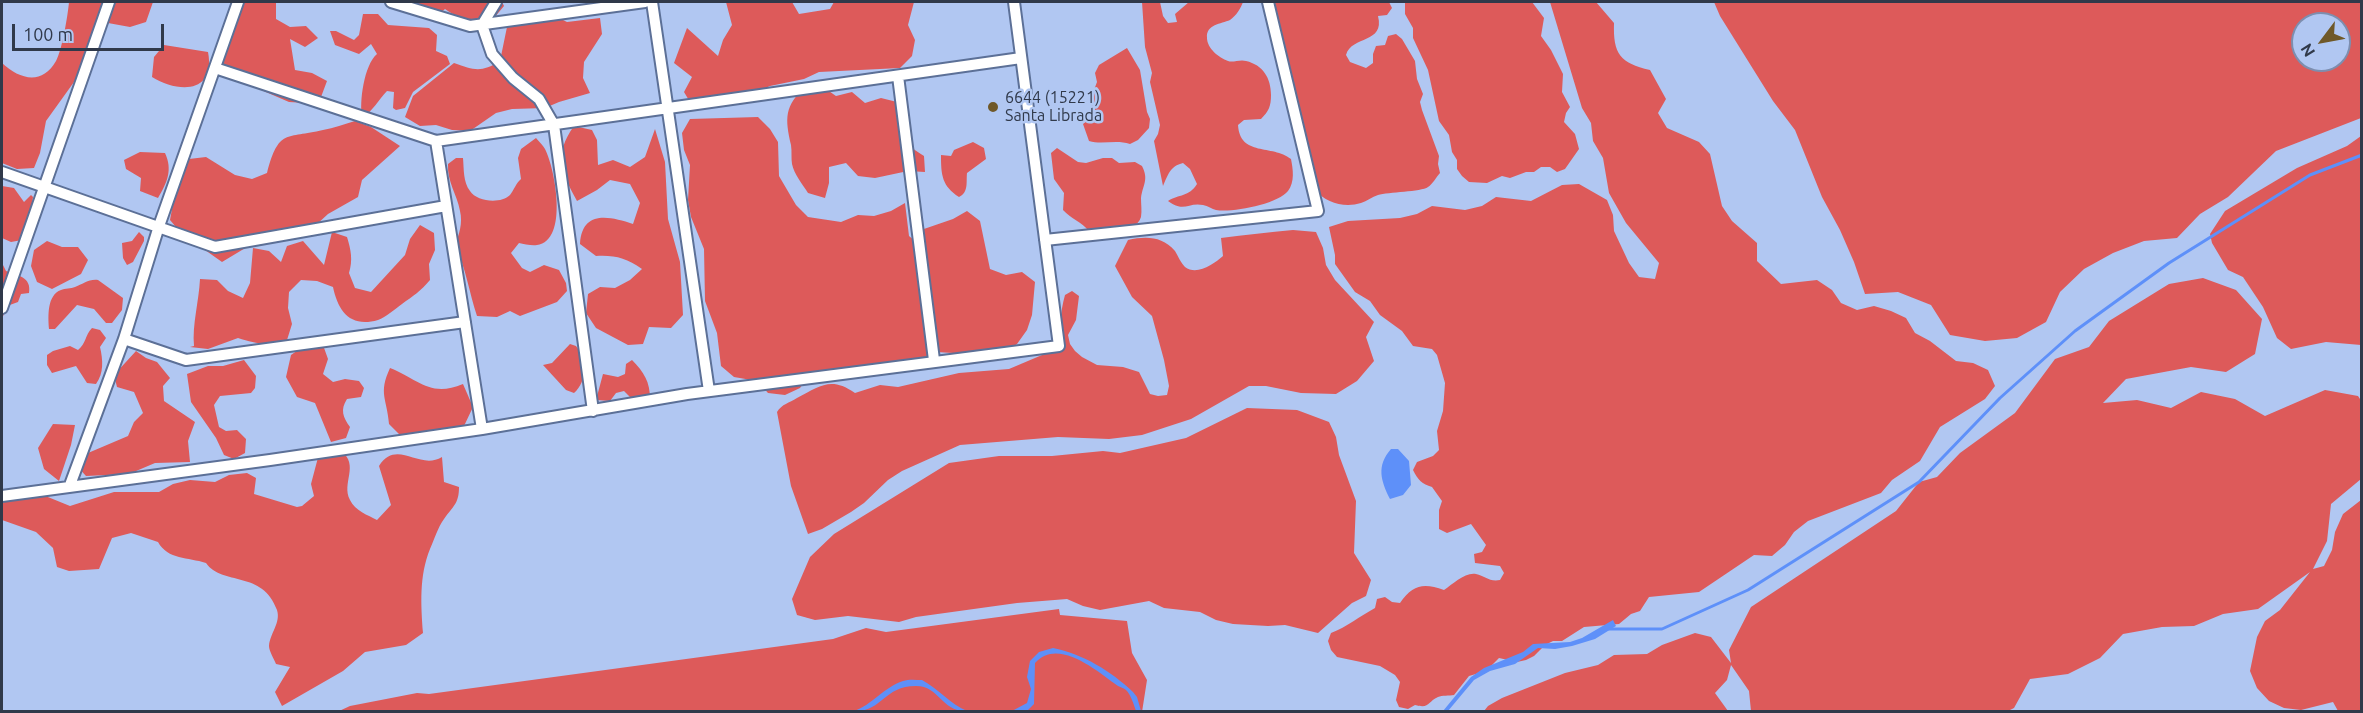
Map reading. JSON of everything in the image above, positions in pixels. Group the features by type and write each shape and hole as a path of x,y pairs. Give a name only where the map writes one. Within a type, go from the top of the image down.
{"street":[{"path":"2,308 109,2"},
{"path":"70,485 124,339 159,226 238,2"},
{"path":"391,2 470,26 645,2"},
{"path":"482,25 496,2"},
{"path":"652,2 709,392"},
{"path":"2,496 70,485 270,460 482,429 709,392 934,360 1059,346 1014,2"},
{"path":"1045,240 1318,211 1268,2"},
{"path":"482,25 492,54 513,78 539,99 554,125 593,411"},
{"path":"215,68 436,141 1021,58"},
{"path":"898,76 934,360"},
{"path":"436,141 482,429"},
{"path":"2,172 215,247 446,206"},
{"path":"124,339 186,360 465,322"}],"shaded area":[{"path":"69,2 153,2 146,22 130,27 97,21 94,36 74,82 46,121 40,153 34,168 17,169 2,163 2,63 16,73 30,77 37,77 50,69 60,49"},
{"path":"242,2 276,2 276,19 290,27 306,26 318,38 305,47 290,39 295,70 312,73 327,81 321,97 306,103 289,102 222,73 216,56"},
{"path":"399,2 502,2 504,6 494,18 475,20 457,16 445,9 438,15"},
{"path":"726,2 792,2 799,14 830,9 834,2 914,2 908,25 915,40 912,56 900,68 819,72 804,79 770,86 740,99 690,102 684,92 692,77 674,63 687,28 718,56 723,40 732,25"},
{"path":"1142,2 1160,2 1163,16 1168,23 1177,22 1175,14 1189,2 1243,2 1238,12 1230,20 1211,27 1207,33 1208,42 1211,49 1221,58 1252,63 1268,78 1271,95 1268,111 1261,119 1244,120 1238,125 1244,142 1291,159 1293,180 1283,196 1254,207 1223,211 1198,204 1182,207 1168,201 1187,193 1197,184 1190,169 1183,163 1172,169 1163,186 1154,141 1160,125 1150,82 1152,73 1145,47"},
{"path":"1272,2 1389,2 1392,8 1387,15 1378,16 1377,31 1355,44 1346,55 1350,62 1366,68 1373,63 1376,46 1385,45 1388,36 1396,34 1402,39 1415,61 1417,79 1423,94 1420,102 1422,110 1439,156 1440,173 1430,186 1419,190 1378,195 1363,202 1348,205 1330,201 1316,190 1286,68 1286,53 1278,40 1278,16"},
{"path":"1405,2 1532,2 1544,18 1541,36 1563,74 1562,92 1570,107 1564,122 1575,134 1579,149 1565,169 1557,172 1550,167 1541,167 1534,172 1526,172 1510,178 1502,176 1487,183 1469,182 1462,176 1457,169 1457,160 1452,152 1449,135 1439,121 1428,70 1413,38 1413,28 1405,14"},
{"path":"1550,2 1596,2 1614,23 1615,42 1620,56 1632,64 1650,70 1666,99 1658,113 1667,128 1699,142 1710,154 1722,206 1732,221 1757,243 1757,261 1781,284 1817,280 1832,290 1841,303 1857,310 1874,306 1906,318 1915,333 1930,341 1956,361 1973,363 1988,370 1995,386 1985,399 1940,427 1920,461 1892,480 1881,493 1808,521 1794,532 1785,545 1772,556 1754,555 1699,592 1649,597 1640,611 1631,614 1619,624 1584,627 1562,641 1553,641 1545,645 1534,656 1526,660 1517,662 1499,658 1486,671 1469,676 1454,695 1440,696 1426,706 1415,705 1408,709 1399,707 1396,700 1400,682 1395,675 1380,666 1337,657 1328,641 1331,633 1375,608 1377,599 1385,597 1392,602 1400,603 1410,592 1419,587 1431,586 1444,590 1468,575 1476,574 1490,580 1500,580 1504,573 1500,566 1475,563 1474,554 1482,552 1486,545 1471,524 1447,533 1439,529 1439,510 1442,501 1432,487 1421,481 1413,470 1417,462 1433,456 1439,450 1437,431 1443,411 1445,383 1437,355 1432,349 1413,346 1402,331 1380,315 1370,301 1355,292 1335,264 1329,227 1348,221 1400,218 1417,214 1432,206 1465,210 1482,206 1496,197 1531,201 1562,185 1579,184 1607,200 1613,215 1614,231 1629,263 1639,277 1655,279 1659,263 1626,223 1609,193 1603,158 1593,141 1591,123 1582,108"},
{"path":"1714,2 2361,2 2361,118 2276,151 2228,197 2200,214 2177,238 2144,241 2113,253 2084,269 2060,292 2046,322 2017,338 1985,341 1950,335 1931,305 1898,292 1865,294 1854,262 1822,197 1795,130 1773,101 1720,16"},
{"path":"537,10 567,22 600,18 602,34 584,62 583,78 590,93 545,108 512,109 496,113 470,131 452,130 436,125 420,126 405,117 413,96 454,63 482,69 500,61 507,27"},
{"path":"363,14 378,14 388,25 429,28 437,35 436,51 447,56 450,64 413,92 405,108 396,110 393,108 394,92 387,91 362,118 361,103 366,75 377,54 371,44 359,54 335,45 330,31 336,31 354,40 359,35"},
{"path":"164,45 208,52 209,66 201,83 193,86 173,86 152,77 154,57"},
{"path":"1127,48 1140,70 1150,119 1149,128 1138,140 1130,144 1089,141 1083,124 1093,116 1091,98 1097,82 1095,73 1099,65"},
{"path":"806,87 823,87 836,96 852,92 865,103 881,98 897,102 900,134 909,145 924,156 925,172 908,171 875,178 858,176 846,163 829,167 829,183 825,198 808,193 793,168 787,120 790,106"},
{"path":"758,117 770,129 778,142 779,176 796,205 808,217 841,222 858,215 874,216 891,211 905,203 909,236 921,246 921,230 953,219 967,211 980,221 990,269 1006,275 1022,272 1035,282 1032,315 1027,330 1017,344 1003,353 969,359 953,353 936,352 906,365 841,375 825,370 810,374 800,388 785,395 768,393 757,381 734,377 721,366 717,333 705,301 704,249 691,217 688,200 690,165 684,150 682,133 690,119"},
{"path":"355,121 371,127 400,146 362,180 358,197 328,214 316,225 300,229 283,229 267,235 222,262 181,233 170,220 176,187 189,159 206,157 235,175 252,179 267,173 276,149 286,138"},
{"path":"574,126 592,130 597,140 598,165 613,160 630,167 645,157 655,129 665,162 668,219 680,262 683,315 671,328 649,327 643,344 628,345 596,328 586,313 588,294 600,287 615,288 630,280 642,269 620,258 596,256 580,244 582,233 586,225 598,218 615,219 633,224 640,203 630,184 610,180 577,201 567,182 562,164 567,136"},
{"path":"2361,136 2361,345 2326,342 2291,349 2277,338 2263,307 2243,277 2228,270 2212,243 2210,234 2225,211 2297,168 2347,146"},
{"path":"536,138 549,158 557,203 556,218 553,231 547,241 537,245 519,243 511,253 522,268 530,272 544,265 559,270 566,283 567,291 557,302 520,316 510,311 497,317 477,316 455,245 461,215 449,177 448,164 456,158 463,158 466,184 473,195 489,201 501,200 510,195 521,179 518,158 521,149"},
{"path":"973,142 984,148 986,159 967,173 966,190 959,197 946,184 941,168 941,155 951,156 954,150"},
{"path":"1057,148 1078,162 1086,163 1112,158 1119,163 1135,162 1142,166 1145,179 1141,198 1141,217 1138,222 1126,229 1089,231 1066,213 1063,210 1064,193 1054,179 1051,153"},
{"path":"140,152 165,153 169,171 158,198 140,191 141,178 126,169 124,160"},
{"path":"2,186 14,188 24,202 31,195 33,197 30,219 23,228 22,240 11,242 2,238"},
{"path":"420,225 434,233 435,250 429,264 430,280 417,293 381,319 360,322 353,319 342,310 333,287 317,281 301,280 289,292 288,308 292,324 287,340 262,343 238,338 208,349 190,347 194,346 200,279 217,280 228,291 243,298 250,283 253,248 269,251 281,262 287,246 303,241 324,265 332,232 347,237 351,255 349,273 355,288 371,292 405,255 410,239"},
{"path":"1293,230 1316,232 1323,248 1326,265 1335,280 1374,322 1366,337 1374,361 1357,381 1336,394 1301,393 1266,386 1249,386 1191,419 1142,435 1109,439 1058,437 960,445 902,471 851,512 822,529 808,534 791,486 777,412 783,405 819,387 832,384 855,393 880,385 898,387 959,373 1009,369 1061,347 1063,301 1065,295 1072,291 1079,296 1076,320 1068,335 1075,351 1097,365 1123,367 1139,372 1150,394 1167,395 1169,386 1152,316 1132,297 1115,266 1128,240 1153,238 1165,242 1175,251 1185,267 1200,270 1223,256 1221,238"},
{"path":"139,232 144,237 144,241 133,262 127,265 123,258 122,243 132,241"},
{"path":"47,241 62,247 78,247 88,260 81,274 52,289 37,282 31,266 34,250"},
{"path":"2,263 6,271 26,280 29,293 21,294 18,302 7,306 2,319"},
{"path":"2203,278 2236,290 2262,319 2255,354 2226,372 2191,367 2126,379 2103,403 2137,400 2171,408 2201,392 2235,399 2265,416 2325,390 2358,396 2362,402 2361,479 2331,504 2327,541 2313,569 2324,566 2332,550 2335,532 2343,514 2361,500 2361,711 2338,711 2333,702 2301,710 2284,708 2269,701 2257,688 2250,671 2257,637 2265,621 2280,610 2310,572 2258,609 2223,614 2194,626 2162,627 2123,634 2100,658 2068,674 2030,679 2014,708 2008,711 1751,711 1749,691 1731,665 1727,680 1715,693 1728,711 1484,711 1502,698 1565,673 1598,665 1614,655 1647,654 1662,645 1695,633 1711,637 1731,663 1729,650 1751,607 1896,511 1919,482 1937,477 1960,453 2015,413 2055,359 2089,347 2109,321 2169,284"},
{"path":"98,280 123,298 122,310 112,323 106,323 94,309 77,305 55,329 49,329 49,306 56,293"},
{"path":"92,328 100,330 106,338 100,347 102,366 96,384 87,383 76,366 52,373 47,365 47,355 70,346 78,350"},
{"path":"308,343 323,345 328,359 323,374 333,382 345,379 359,381 364,388 361,397 347,399 345,403 343,413 350,427 346,438 331,442 315,403 297,397 286,377 291,355"},
{"path":"570,344 576,346 579,351 584,370 582,382 574,393 566,390 543,365 552,363"},
{"path":"136,351 157,362 170,378 163,386 164,401 195,422 188,441 190,462 155,463 129,474 86,476 77,466 88,453 128,436 134,422 143,413 134,392 117,387 114,375"},
{"path":"244,360 256,376 255,388 251,393 220,396 214,405 219,427 226,431 237,430 246,439 245,453 234,459 224,455 216,438 191,402 187,374 208,366 223,366"},
{"path":"632,360 646,378 650,399 633,400 624,391 616,393 610,401 596,400 603,374 618,377 625,374 626,364"},
{"path":"390,368 433,388 452,388 463,384 473,407 464,426 443,437 401,436 389,424 384,396 386,377"},
{"path":"1247,408 1297,410 1329,422 1336,437 1339,455 1356,501 1354,553 1371,580 1366,596 1352,603 1318,633 1285,625 1233,624 1216,620 1200,612 1164,608 1149,601 1100,610 1067,599 1017,603 916,617 899,622 848,616 815,620 797,615 792,599 810,557 834,534 949,463 999,456 1052,456 1103,451 1120,453 1186,438"},
{"path":"53,424 75,425 59,481 44,469 38,448"},
{"path":"328,446 339,450 349,462 347,487 352,504 377,520 391,505 379,466 386,458 393,455 425,460 442,457 444,482 459,487 458,497 440,526 426,559 422,591 423,633 406,645 365,652 343,671 282,706 275,692 290,667 276,664 270,650 270,641 278,615 271,597 262,589 213,570 206,563 173,555 162,548 158,542 131,533 112,538 99,569 69,571 57,567 53,548 36,532 2,520 2,494 38,493 70,506 114,492 159,492 173,484 190,480 215,482 229,475 247,473 256,478 254,494 297,507 302,506 314,496 311,484 320,450"},
{"path":"1059,609 1060,615 1127,621 1132,653 1147,680 1142,712 337,712 350,706 417,693 429,694 833,639 866,628 886,632"}],"water":[{"path":"1391,449 1398,449 1409,461 1411,485 1403,495 1390,499 1381,474 1383,461"},
{"path":"1613,620 1616,626 1595,639 1555,649 1538,648 1515,664 1490,671 1474,680 1448,711 1443,711 1471,677 1484,668 1523,652 1533,644 1570,642 1582,638"},
{"path":"1053,648 1086,659 1115,677 1137,697 1141,711 1136,711 1125,689 1089,665 1066,655 1055,654 1044,656 1035,663 1034,704 1027,711 1012,711 1027,703 1031,689 1027,677 1030,661 1039,652"},
{"path":"908,680 922,680 967,711 951,708 930,690 916,686 896,690 871,708 854,711 867,705 896,684"}],"waterway":[{"path":"1609,629 1662,629 1748,590 1919,482 2000,398 2075,331 2169,263 2310,175 2362,155"}],"place":[{"name":"6644 (15221) Santa Librada","path":"993,107"}]}
